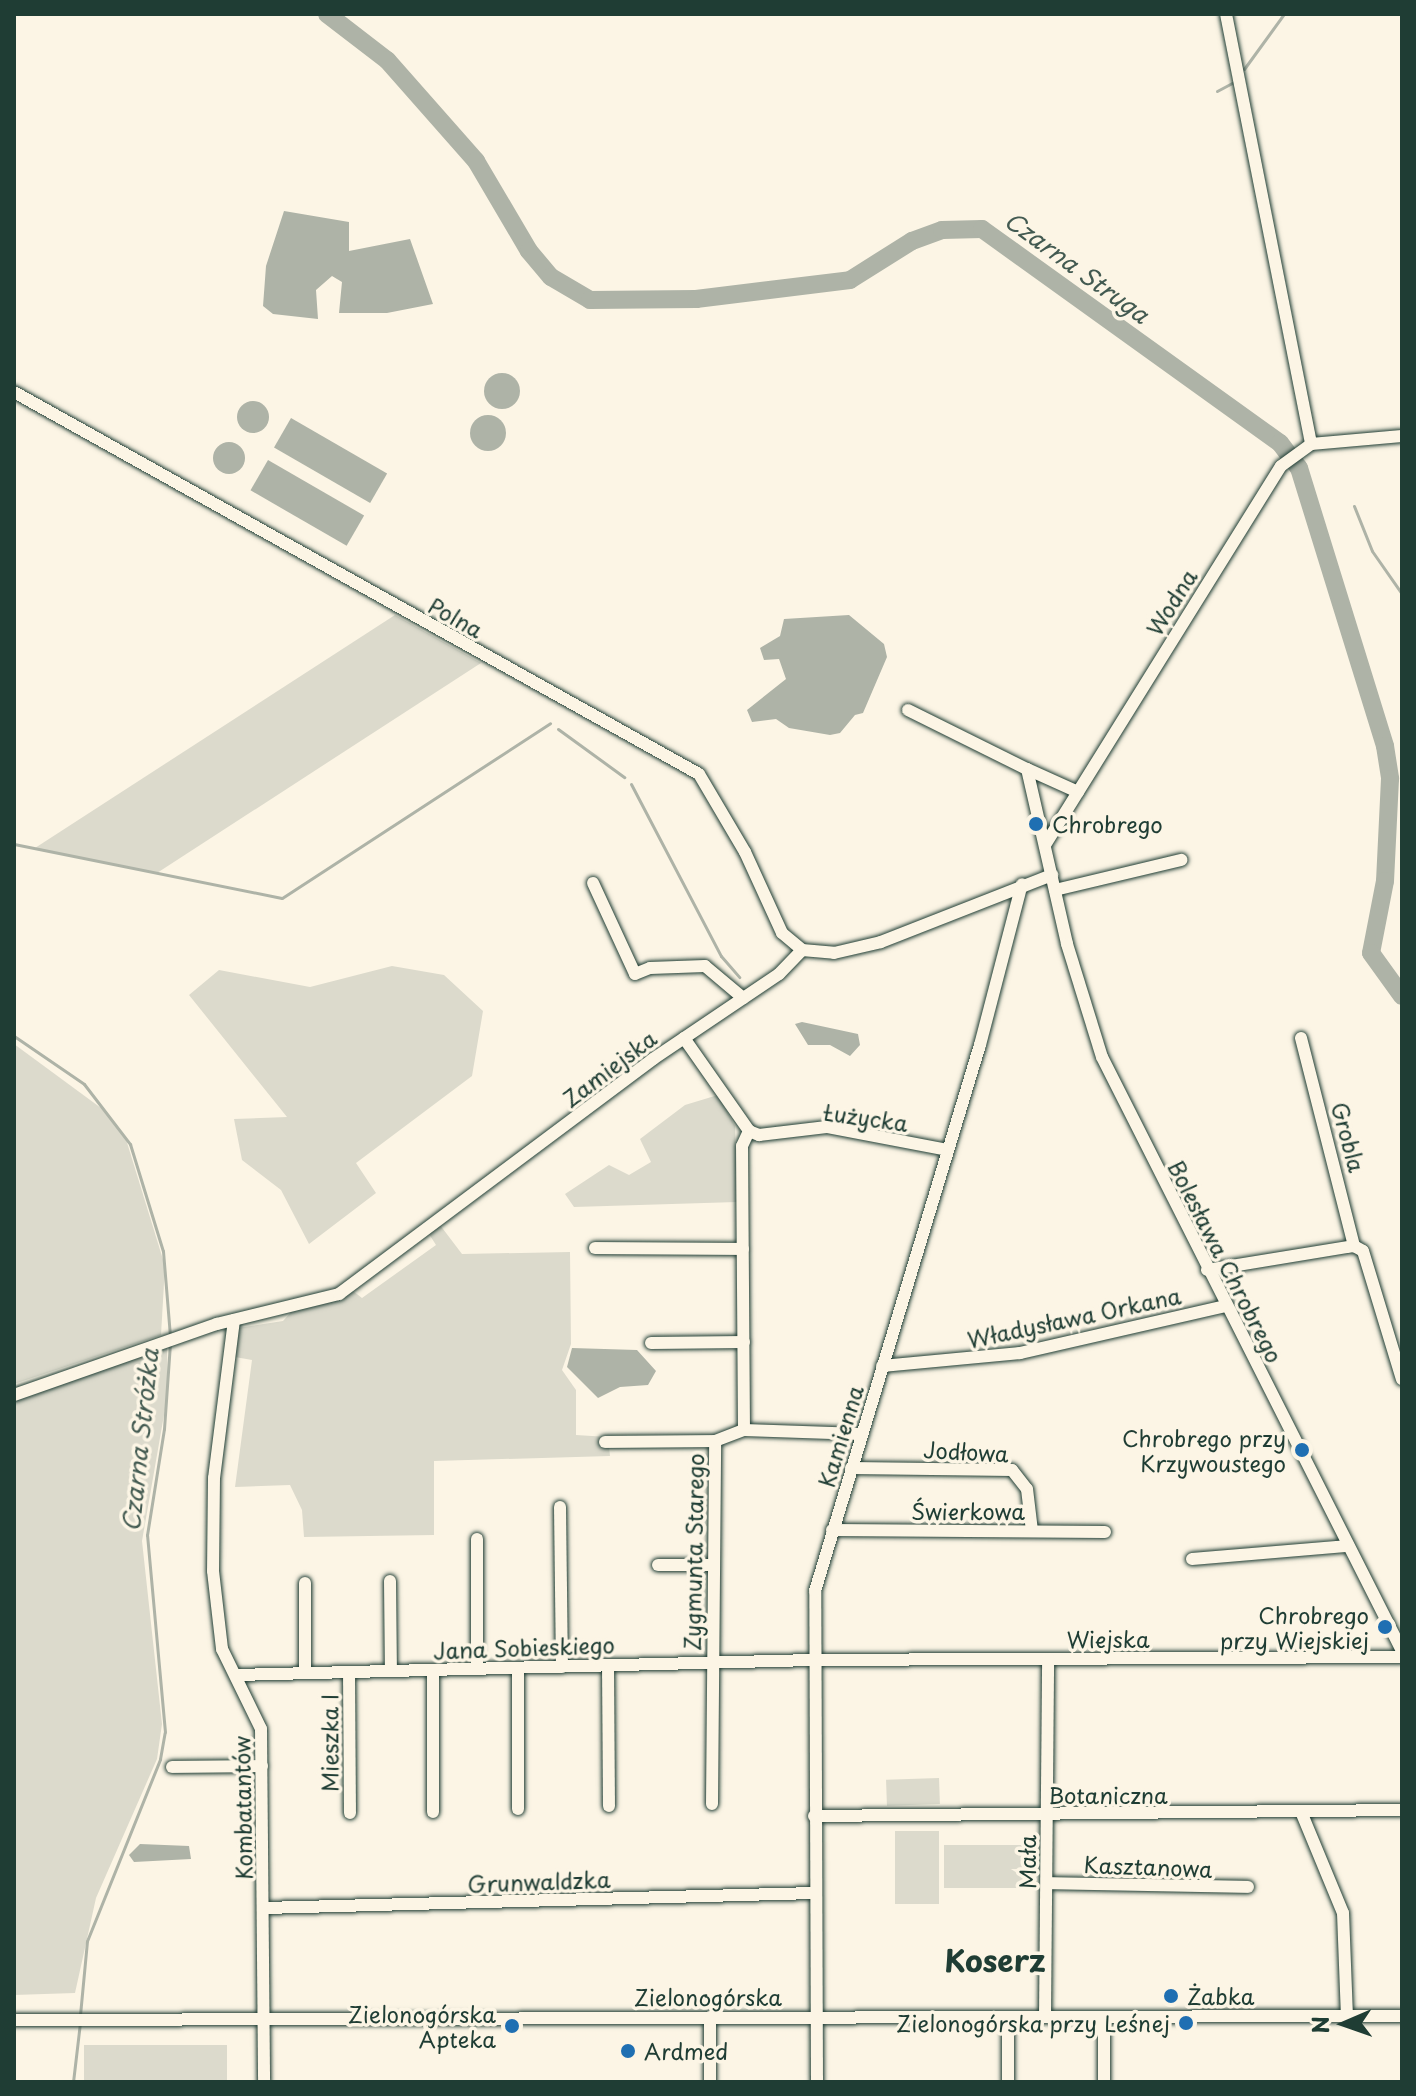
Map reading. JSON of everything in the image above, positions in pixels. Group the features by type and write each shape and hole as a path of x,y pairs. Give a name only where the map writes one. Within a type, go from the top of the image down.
{"street":[{"path":"1226,14 1311,444"},
{"name":"Polna","path":"14,392 699,774 745,852 782,933 802,950"},
{"name":"Wodna","path":"1045,845 1281,466 1298,450 1311,444 1402,436"},
{"path":"908,710 1078,792"},
{"path":"802,950 825,954 881,942 1022,884 1052,875 1027,769"},
{"path":"1055,890 1181,860"},
{"name":"Bolesława Chrobrego","path":"1052,875 1083,1004 1102,1057 1402,1654"},
{"path":"593,883 635,974 650,968 705,966 743,998"},
{"name":"Kamienna","path":"817,2082 815,1591 948,1150 1022,884"},
{"name":"Zamiejska","path":"14,1395 170,1339 339,1294 684,1038 779,974 802,950"},
{"path":"684,1038 749,1131 742,1146 744,1430"},
{"name":"Grobla","path":"1301,1038 1354,1246 1363,1251 1402,1379"},
{"name":"Łużycka","path":"749,1131 759,1135 827,1127 948,1150"},
{"path":"1207,1270 1354,1246"},
{"path":"595,1248 743,1249"},
{"name":"Władysława Orkana","path":"882,1366 1020,1353 1226,1306"},
{"name":"Kombatantów","path":"234,1320 212,1533 218,1634 259,1718 264,2082"},
{"path":"651,1343 744,1342"},
{"name":"Zygmunta Starego","path":"605,1442 715,1441 744,1430 861,1434"},
{"name":"Zygmunta Starego","path":"712,1804 715,1441"},
{"name":"Jodłowa","path":"851,1468 1012,1470 1027,1489 1032,1531"},
{"path":"560,1507 562,1667"},
{"name":"Świerkowa","path":"832,1530 1105,1532"},
{"path":"477,1539 477,1669"},
{"path":"1192,1559 1348,1546"},
{"path":"658,1565 713,1565"},
{"path":"390,1581 391,1671"},
{"path":"305,1583 305,1673"},
{"name":"Wiejska","path":"813,1660 1402,1654"},
{"name":"Mała","path":"1045,2017 1048,1659"},
{"name":"Jana Sobieskiego","path":"236,1675 813,1660"},
{"path":"608,1665 609,1806"},
{"path":"518,1668 518,1809"},
{"path":"433,1670 433,1812"},
{"name":"Mieszka I","path":"349,1672 350,1813"},
{"path":"172,1767 262,1766"},
{"name":"Botaniczna","path":"814,1816 1302,1814 1402,1810"},
{"path":"1302,1814 1343,1913 1347,2016"},
{"name":"Kasztanowa","path":"1047,1883 1248,1887"},
{"name":"Grunwaldzka","path":"264,1908 815,1893"},
{"name":"Zielonogórska","path":"14,2020 1402,2016"},
{"path":"710,2017 710,2082"},
{"path":"1008,2017 1008,2082"},
{"path":"1104,2017 1104,2082"}],"shaded area":[{"path":"284,211 349,222 349,251 410,239 433,304 387,313 339,313 342,282 332,276 316,290 318,319 273,314 263,306 266,266"},
{"path":"502,373 515,378 520,391 515,404 502,409 489,404 484,391 489,378"},
{"path":"253,401 265,405 269,417 265,429 253,433 241,429 237,417 241,405"},
{"path":"488,415 501,420 506,433 501,446 488,451 475,446 470,433 475,420"},
{"path":"291,418 387,474 370,503 274,447"},
{"path":"229,442 241,446 245,458 241,470 229,474 217,470 213,458 217,446"},
{"path":"268,460 364,516 347,546 250,490"},
{"path":"395,615 481,663 157,873 35,848"},
{"path":"849,615 884,644 887,657 863,713 855,715 840,733 830,735 789,728 776,719 752,722 747,710 786,679 779,659 764,660 760,648 780,636 784,619"},
{"path":"392,966 444,975 483,1011 472,1076 356,1163 376,1193 309,1244 281,1190 242,1160 234,1119 287,1117 189,995 219,970 310,987"},
{"path":"802,1022 858,1034 860,1045 850,1056 830,1045 808,1045 795,1024"},
{"path":"14,1044 101,1108 125,1136 165,1266 161,1335 14,1384"},
{"path":"718,1095 735,1126 737,1202 574,1207 565,1194 609,1165 629,1175 651,1162 640,1139 685,1105"},
{"path":"440,1225 462,1254 570,1252 571,1344 562,1370 576,1390 576,1435 608,1437 610,1456 434,1461 434,1535 304,1537 302,1510 290,1485 235,1487 252,1360 235,1357 238,1328 283,1321 292,1311 353,1291 362,1298 436,1245 429,1234"},
{"path":"167,1348 168,1392 142,1541 162,1724 157,1759 96,1898 75,1993 14,1995 14,1401"},
{"path":"572,1348 637,1350 656,1371 648,1385 620,1387 598,1398 567,1367"},
{"path":"939,1778 940,1804 887,1806 886,1780"},
{"path":"895,1831 939,1831 939,1904 895,1904"},
{"path":"140,1844 189,1846 191,1859 134,1862 129,1855"},
{"path":"944,1845 1034,1845 1034,1888 944,1888"},
{"path":"84,2045 227,2045 227,2082 84,2082"}],"waterway":[{"name":"Czarna Struga","path":"327,14 387,60 476,161 529,251 551,277 590,300 696,299 850,280 912,241 942,230 982,229 1280,443 1299,468 1385,746 1390,779 1385,881 1371,953 1402,996"},
{"path":"1244,69 1284,14"},
{"path":"1217,91 1232,83"},
{"path":"1354,506 1372,551 1402,594"},
{"path":"14,844 282,898 550,723"},
{"path":"558,729 624,777"},
{"path":"631,784 721,956 739,977"},
{"name":"Czarna Stróżka","path":"14,1036 84,1084 130,1144 163,1251 170,1337"},
{"name":"Czarna Stróżka","path":"80,2015 87,1941 160,1759 165,1732 147,1535 164,1429 170,1344"},
{"name":"Czarna Stróżka","path":"73,2082 80,2022"}],"place":[{"name":"Chrobrego","path":"1036,824"},
{"name":"Chrobrego przy Krzywoustego","path":"1302,1450"},
{"name":"Chrobrego przy Wiejskiej","path":"1385,1627"},
{"name":"Żabka","path":"1171,1996"},
{"name":"Zielonogórska przy Leśnej","path":"1186,2023"},
{"name":"Zielonogórska Apteka","path":"512,2026"},
{"name":"Ardmed","path":"628,2051"}],"district":[{"name":"Koserz","path":"995,1960"}]}
